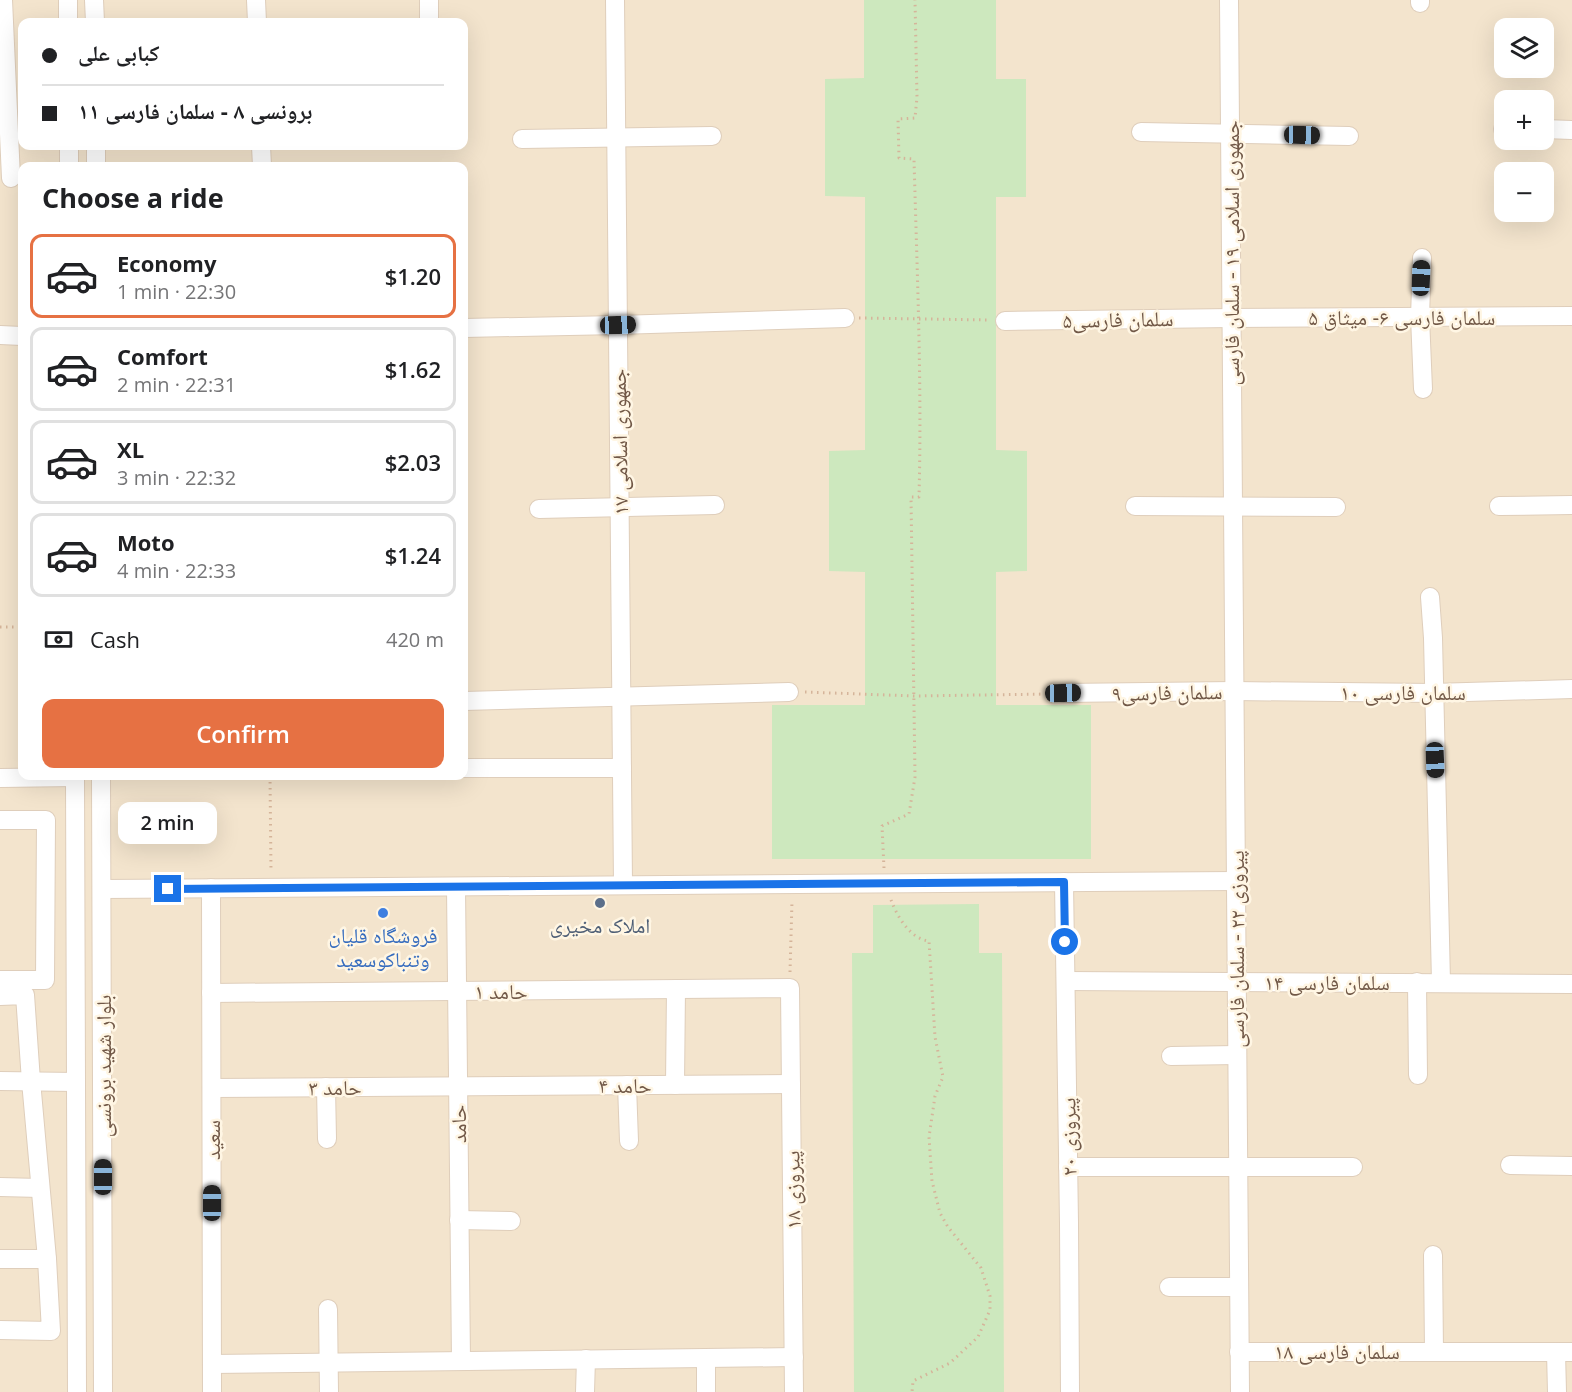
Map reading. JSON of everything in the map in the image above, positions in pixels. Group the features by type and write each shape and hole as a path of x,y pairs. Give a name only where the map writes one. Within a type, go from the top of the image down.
{"street":[{"path":"3,0 11,178"},
{"path":"68,0 68,18"},
{"path":"94,0 94,18"},
{"path":"256,0 257,18"},
{"path":"429,0 429,18"},
{"name":"جمهوری اسلامی ۱۷","path":"615,0 623,885"},
{"name":"جمهوری اسلامی ۱۹ - سلمان فارسی","path":"1229,0 1233,507"},
{"path":"1554,129 1572,130"},
{"path":"1141,132 1349,136"},
{"path":"522,139 712,136"},
{"path":"1422,258 1420,317 1423,389"},
{"name":"سلمان فارسی ۶- میثاق ۵","path":"1231,318 1572,316"},
{"path":"468,328 845,318"},
{"name":"سلمان فارسی۵","path":"1005,321 1231,318"},
{"path":"0,335 18,336"},
{"path":"1499,506 1572,505"},
{"path":"539,509 715,506"},
{"path":"1135,506 1336,507"},
{"name":"پیروزی ۲۲ - سلمان فارسی","path":"1233,507 1240,1392"},
{"path":"1430,597 1433,638 1441,982"},
{"name":"سلمان فارسی ۱۰","path":"1234,692 1433,693 1572,689"},
{"path":"468,701 789,692"},
{"name":"سلمان فارسی۹","path":"1063,693 1234,692"},
{"path":"468,768 622,768"},
{"path":"0,778 18,778"},
{"name":"بلوار شهید برونسی","path":"75,780 77,1392"},
{"name":"بلوار شهید برونسی","path":"101,780 103,1392"},
{"path":"0,820 46,820 45,980 0,980"},
{"path":"102,889 1236,881"},
{"name":"پیروزی ۲۰","path":"1064,882 1070,1392"},
{"name":"حامد","path":"456,887 461,1361"},
{"name":"سعید","path":"211,888 212,1392"},
{"name":"سلمان فارسی ۱۴","path":"1066,981 1572,984"},
{"path":"1417,982 1418,1075"},
{"name":"حامد ۱","path":"212,993 790,988"},
{"name":"پیروزی ۱۸","path":"790,988 794,1392"},
{"path":"675,1085 676,989"},
{"path":"0,996 25,995 51,1331 0,1330"},
{"path":"1171,1056 1237,1055"},
{"path":"0,1081 76,1082"},
{"name":"حامد ۴","path":"458,1086 791,1084"},
{"path":"627,1085 629,1141"},
{"name":"حامد ۳","path":"212,1088 458,1086"},
{"path":"326,1087 327,1139"},
{"path":"1510,1165 1572,1166"},
{"path":"1068,1167 1353,1167"},
{"path":"0,1188 40,1188"},
{"path":"459,1220 511,1221"},
{"path":"1433,1255 1434,1351"},
{"path":"0,1259 47,1259"},
{"path":"1169,1287 1239,1287"},
{"path":"328,1309 328,1392"},
{"name":"سلمان فارسی ۱۸","path":"1239,1352 1564,1352"},
{"path":"1557,1392 1564,1352"},
{"path":"212,1364 794,1357"},
{"path":"706,1358 706,1392"},
{"path":"585,1392 586,1359"}],"path":[{"path":"912,1392 913,1381 950,1362 978,1337 990,1310 990,1296 981,1268 948,1227 940,1213 932,1181 929,1137 935,1096 943,1077 935,1037 929,941 906,929 895,912 884,884 882,826 909,814 915,777 911,497 919,497 920,438 914,159 898,158 898,119 915,118 917,97 915,0"},
{"path":"845,318 1005,321"},
{"path":"0,627 18,627"},
{"path":"789,692 914,696 1063,693"},
{"path":"270,780 271,889"},
{"path":"790,988 792,884"}],"shaded area":[{"path":"0,0 1572,0 1572,1392 0,1392"}],"green space":[{"path":"864,0 996,0 996,79 1026,79 1026,197 996,197 996,450 1027,451 1027,571 996,572 996,705 1091,705 1091,859 772,859 772,705 865,705 865,572 829,571 829,451 865,450 865,197 825,196 825,79 864,78"},
{"path":"979,904 979,953 1002,953 1004,1392 854,1392 852,953 873,953 873,905"}],"place":[{"name":"املاک مخیری","path":"600,903"},
{"name":"فروشگاه قلیان وتنباکوسعید","path":"383,913"}],"route":[{"path":"168,889 1064,882 1065,942"}]}
